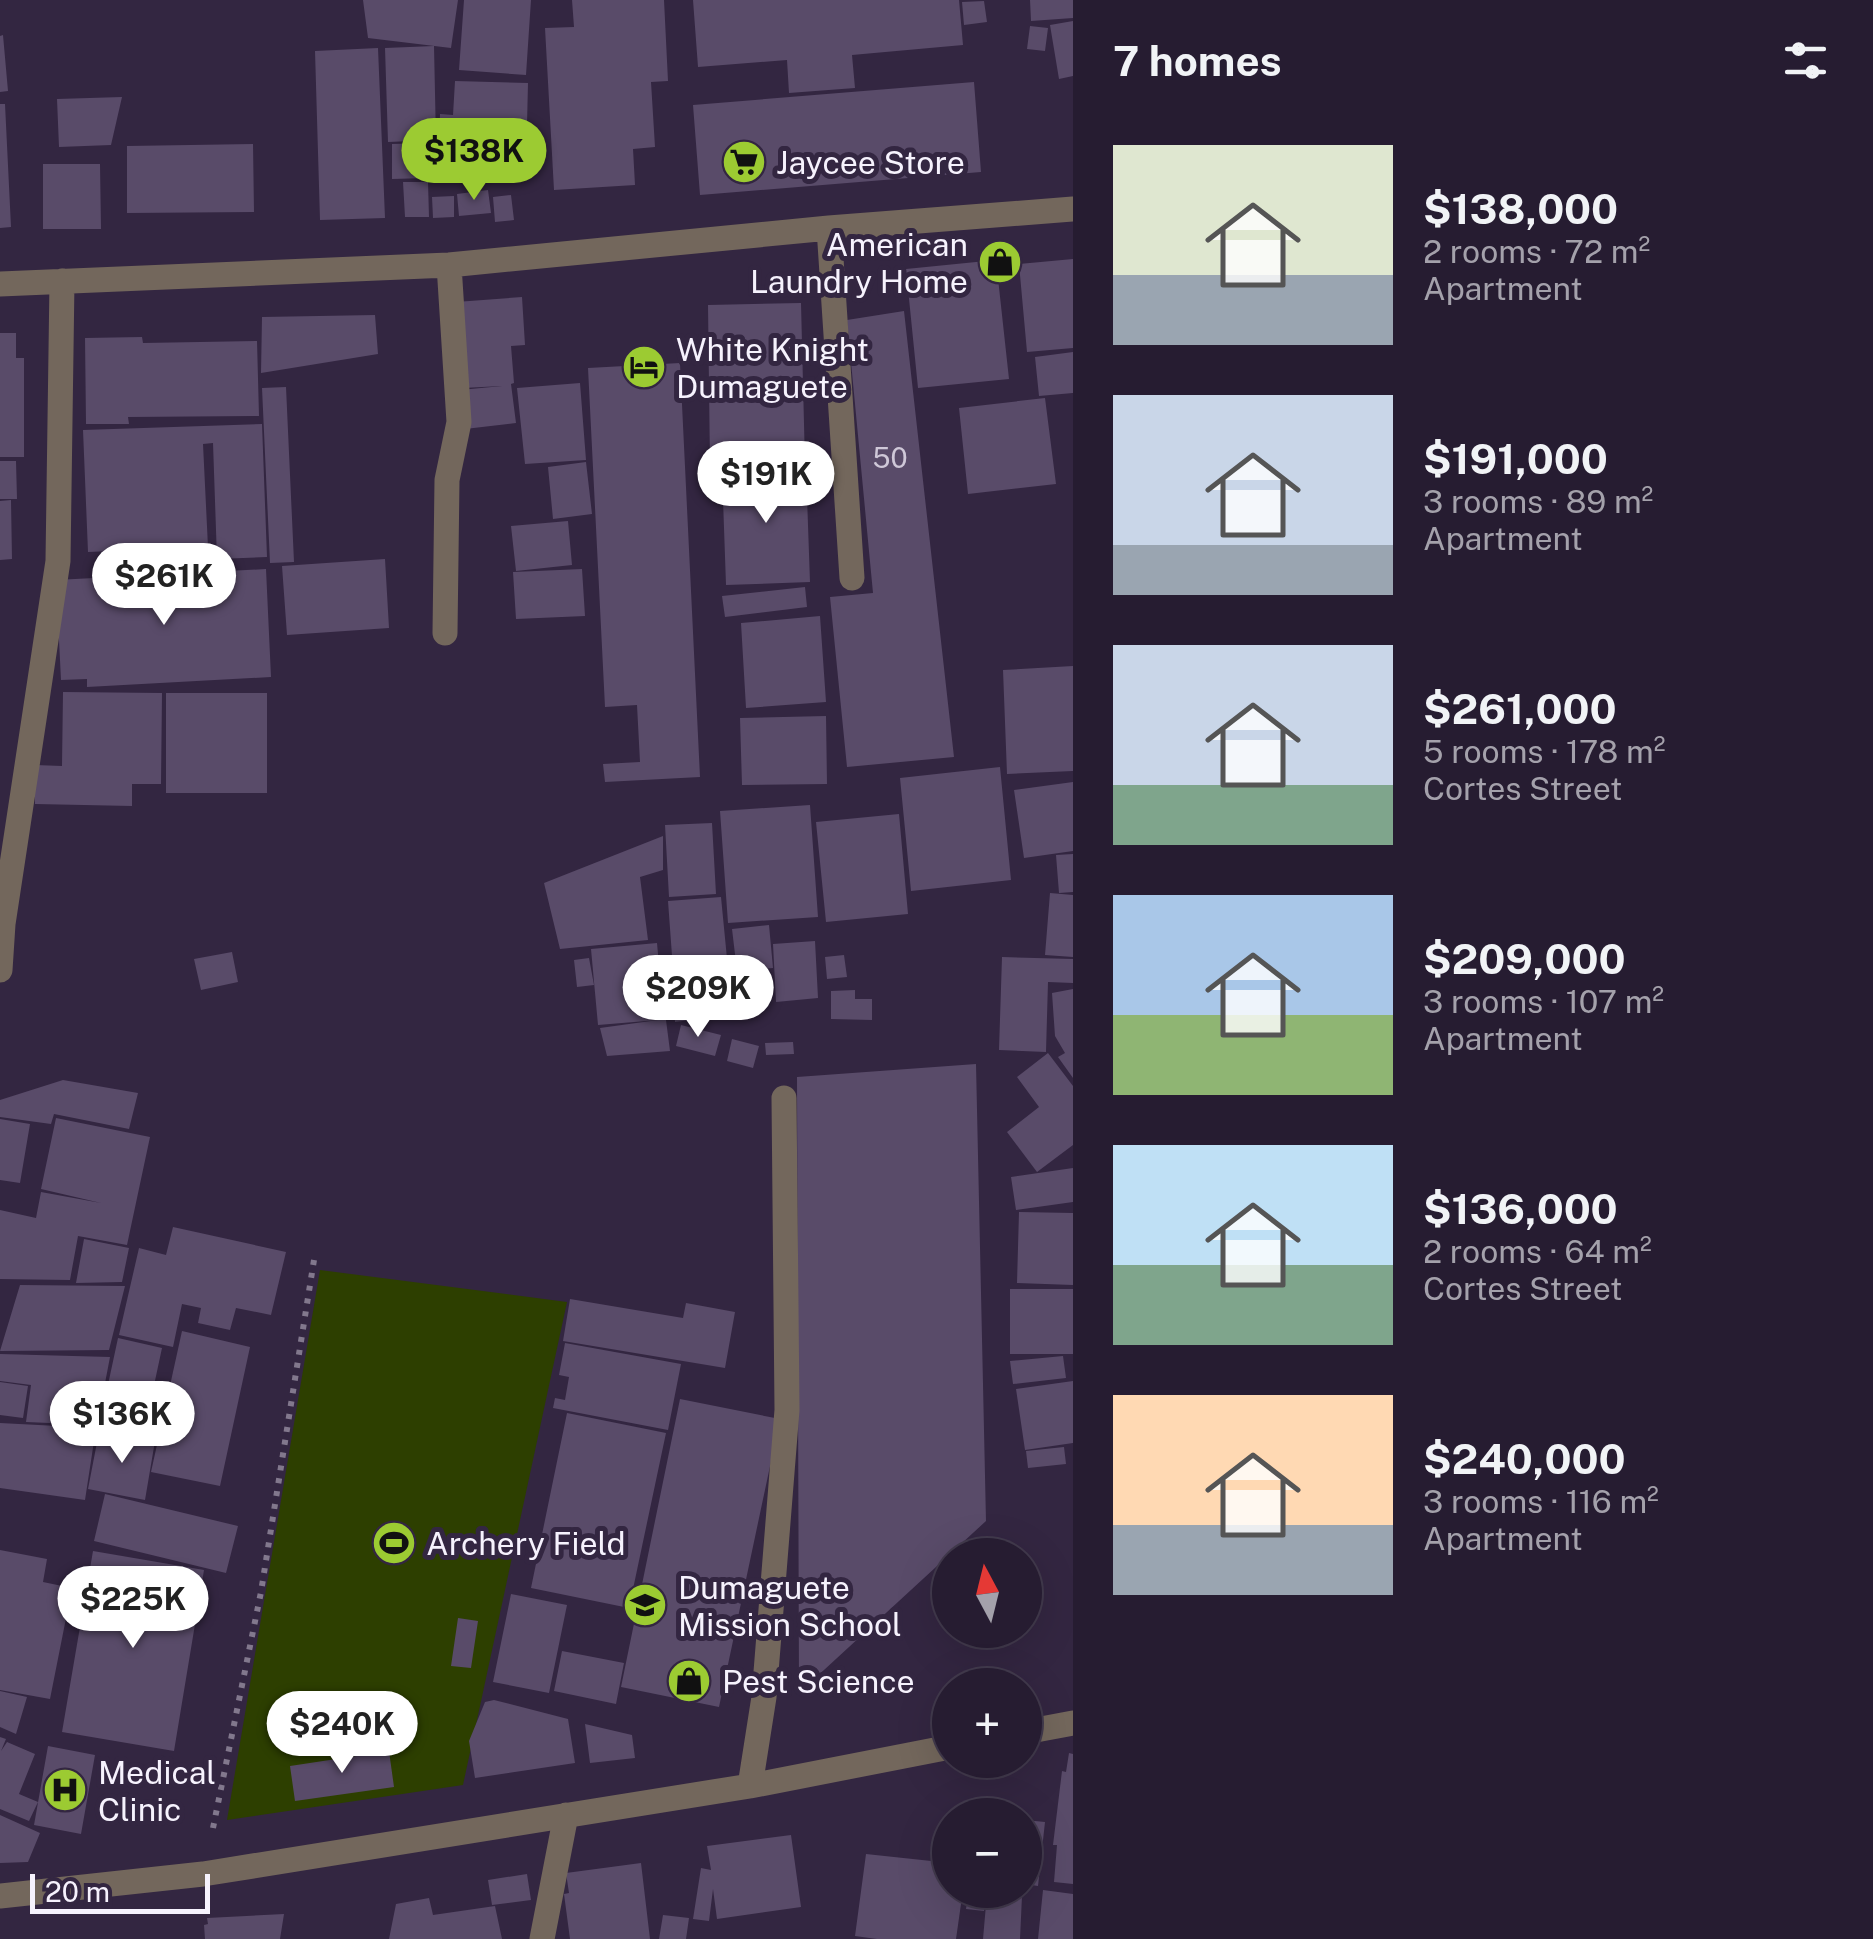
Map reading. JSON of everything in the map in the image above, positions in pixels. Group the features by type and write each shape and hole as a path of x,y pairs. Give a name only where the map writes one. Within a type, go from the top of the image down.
{"street":[{"path":"0,284 448,265 1073,209"},
{"path":"829,228 852,578"},
{"path":"445,633 447,480 459,422 448,265"},
{"path":"0,970 3,924 58,561 62,281"},
{"path":"750,1786 764,1696 788,1410 784,1098"},
{"path":"1042,1729 1073,1723"},
{"path":"0,1896 204,1874 750,1786 932,1751"},
{"path":"542,1939 566,1815"}],"path":[{"path":"204,1874 260,1592 314,1260"}],"green space":[{"name":"Archery Field","path":"320,1270 567,1302 463,1785 227,1820"}],"building":[{"path":"363,0 458,0 451,48 368,38"},
{"path":"464,0 531,0 526,75 459,70"},
{"path":"572,0 664,0 668,81 651,82 655,147 633,149 635,185 554,190 545,28 574,27"},
{"path":"693,0 959,0 963,45 852,55 855,88 789,93 787,60 698,67"},
{"path":"1030,0 1073,0 1073,18 1031,21"},
{"path":"984,1 987,22 964,25 962,2"},
{"path":"1073,21 1073,76 1059,79 1050,25"},
{"path":"1030,26 1048,28 1045,51 1027,49"},
{"path":"3,35 8,91 0,92 0,36"},
{"path":"434,46 436,140 388,142 385,48"},
{"path":"378,48 385,218 320,220 315,51"},
{"path":"455,81 528,83 526,167 438,166 440,114 453,115"},
{"path":"974,82 981,172 700,195 693,105"},
{"path":"122,97 111,145 59,147 57,99"},
{"path":"0,104 5,104 11,227 0,228"},
{"path":"426,143 427,178 392,179 392,144"},
{"path":"253,144 254,212 127,213 127,146"},
{"path":"43,164 100,164 101,229 43,229"},
{"path":"403,182 428,182 429,217 405,217"},
{"path":"488,190 491,213 459,216 457,194"},
{"path":"511,195 514,220 495,222 493,197"},
{"path":"454,196 454,217 433,218 432,197"},
{"path":"1073,259 1073,348 1027,352 1019,264"},
{"path":"996,260 1009,379 918,388 906,269"},
{"path":"522,297 525,345 511,346 516,423 465,429 460,390 502,386 463,388 456,302"},
{"path":"801,303 805,464 710,466 708,305"},
{"path":"904,311 954,757 847,767 830,597 873,593 847,320"},
{"path":"375,315 378,354 261,373 262,317"},
{"path":"0,333 16,333 16,358 24,358 24,457 0,457"},
{"path":"142,337 143,343 257,341 259,416 128,417 129,424 86,424 85,338"},
{"path":"1073,352 1073,393 1039,396 1035,357"},
{"path":"680,363 700,777 605,782 603,764 640,762 637,705 605,707 588,368"},
{"path":"580,383 586,460 525,464 517,388"},
{"path":"286,387 294,562 270,563 262,388"},
{"path":"1045,398 1056,484 968,494 959,408"},
{"path":"262,424 267,557 217,559 213,443 203,444 208,547 88,552 83,430"},
{"path":"0,461 16,461 17,499 0,499"},
{"path":"586,462 592,514 553,519 548,467"},
{"path":"806,468 810,582 726,585 722,471"},
{"path":"11,500 12,559 0,560 0,501"},
{"path":"568,521 572,565 516,571 511,526"},
{"path":"385,559 389,628 287,635 282,566"},
{"path":"266,569 271,677 87,687 87,679 61,680 56,580"},
{"path":"582,569 585,616 516,619 513,572"},
{"path":"805,587 807,607 725,617 722,596"},
{"path":"820,616 826,702 746,708 741,623"},
{"path":"1073,666 1073,771 1007,774 1003,670"},
{"path":"63,692 162,693 161,784 132,784 132,806 35,804 35,765 62,766"},
{"path":"166,693 267,693 267,793 166,793"},
{"path":"826,716 827,784 742,785 740,718"},
{"path":"1000,767 1011,880 911,891 900,778"},
{"path":"1073,782 1073,851 1024,858 1014,790"},
{"path":"810,805 818,917 728,923 720,811"},
{"path":"899,814 908,914 826,922 816,822"},
{"path":"712,823 716,894 669,897 665,825"},
{"path":"663,836 663,870 640,877 648,940 560,949 544,883"},
{"path":"1073,854 1073,892 1059,893 1056,855"},
{"path":"1050,893 1073,895 1073,957 1045,955"},
{"path":"721,897 729,979 674,983 668,901"},
{"path":"769,925 773,968 737,971 732,929"},
{"path":"815,941 818,998 776,1002 773,944"},
{"path":"657,943 670,1051 607,1056 600,1028 658,1020 598,1025 591,949"},
{"path":"232,952 238,982 201,990 194,959"},
{"path":"844,955 847,977 827,979 825,957"},
{"path":"1002,957 1073,959 1073,983 1048,982 1046,1052 999,1050"},
{"path":"589,958 594,985 577,987 574,960"},
{"path":"1073,989 1073,1078 1058,1057 1065,1053 1055,1036 1052,993"},
{"path":"855,990 855,999 872,999 872,1020 831,1019 831,991"},
{"path":"693,994 697,1019 675,1022 673,995"},
{"path":"681,1025 721,1035 715,1056 676,1046"},
{"path":"732,1039 759,1046 753,1068 727,1061"},
{"path":"793,1042 794,1054 766,1055 765,1043"},
{"path":"1048,1053 1073,1086 1073,1145 1037,1172 1007,1132 1039,1107 1017,1077"},
{"path":"976,1064 986,1521 968,1538 932,1538 932,1571 799,1693 797,1077"},
{"path":"63,1080 138,1093 129,1129 54,1114 51,1124 0,1117 0,1100"},
{"path":"56,1118 150,1137 127,1245 78,1236 70,1280 0,1279 0,1210 36,1218 41,1192 101,1203 41,1189"},
{"path":"0,1119 30,1124 20,1183 0,1180"},
{"path":"1073,1168 1073,1202 1016,1210 1011,1177"},
{"path":"1019,1212 1073,1213 1073,1285 1017,1283"},
{"path":"173,1227 286,1252 271,1315 236,1308 230,1330 198,1323 201,1308 182,1304 173,1347 119,1335 139,1248 166,1255"},
{"path":"84,1239 129,1248 122,1282 76,1283"},
{"path":"20,1285 125,1286 109,1350 0,1351"},
{"path":"1010,1289 1073,1289 1073,1354 1010,1354"},
{"path":"570,1299 683,1318 686,1303 735,1312 725,1368 563,1341"},
{"path":"182,1331 250,1347 220,1486 151,1472"},
{"path":"118,1338 162,1348 150,1404 106,1394"},
{"path":"565,1343 681,1364 668,1430 553,1408 555,1398 565,1400 569,1377 559,1375"},
{"path":"0,1354 110,1357 97,1425 26,1422 31,1385 0,1381"},
{"path":"1063,1356 1066,1378 1013,1384 1010,1361"},
{"path":"1073,1381 1073,1443 1025,1450 1016,1389"},
{"path":"0,1382 28,1386 23,1418 0,1415"},
{"path":"680,1399 780,1419 719,1707 621,1687"},
{"path":"567,1413 666,1433 629,1608 531,1588"},
{"path":"0,1423 96,1428 85,1500 0,1488"},
{"path":"99,1432 155,1441 145,1500 88,1489"},
{"path":"1064,1447 1066,1464 1028,1468 1026,1451"},
{"path":"105,1494 238,1526 226,1573 94,1541"},
{"path":"0,1550 47,1559 43,1582 72,1588 50,1699 0,1690"},
{"path":"93,1551 204,1570 174,1751 62,1732"},
{"path":"511,1594 567,1605 549,1693 493,1682"},
{"path":"458,1618 478,1621 471,1668 451,1666"},
{"path":"562,1651 624,1663 616,1704 554,1691"},
{"path":"0,1691 27,1697 16,1734 0,1727"},
{"path":"494,1700 568,1719 575,1763 475,1778 469,1741 485,1702"},
{"path":"585,1724 632,1735 635,1758 590,1763"},
{"path":"0,1737 6,1739 1,1751 7,1742 35,1754 19,1794 38,1802 29,1821 0,1809"},
{"name":"Medical Clinic","path":"48,1746 95,1755 81,1834 34,1825"},
{"path":"389,1751 394,1787 295,1801 290,1766"},
{"path":"1069,1753 1073,1754 1073,1884 1054,1882 1057,1845 1053,1845 1062,1771 1066,1772"},
{"path":"0,1815 40,1833 28,1862 0,1863"},
{"path":"791,1835 801,1907 717,1919 713,1889 709,1921 693,1919 701,1868 711,1870 707,1846"},
{"path":"866,1854 932,1861 932,1908 960,1908 956,1939 855,1936"},
{"path":"641,1863 650,1939 570,1939 564,1894 569,1893 566,1873"},
{"path":"527,1874 531,1900 492,1905 488,1880"},
{"path":"1043,1890 1073,1894 1073,1939 1038,1939"},
{"path":"429,1898 433,1915 495,1906 502,1939 389,1939 396,1904"},
{"path":"986,1908 1021,1908 1020,1939 983,1939"},
{"path":"284,1914 280,1939 205,1939 207,1918"},
{"path":"663,1915 689,1918 686,1939 659,1939"}],"place":[{"name":"Jaycee Store","path":"744,162"},
{"name":"American Laundry Home","path":"1000,262"},
{"name":"White Knight Dumaguete","path":"644,367"},
{"name":"Archery Field","path":"394,1543"},
{"name":"Dumaguete Mission School","path":"645,1605"},
{"name":"Pest Science","path":"689,1681"},
{"name":"Medical Clinic","path":"65,1790"}]}
